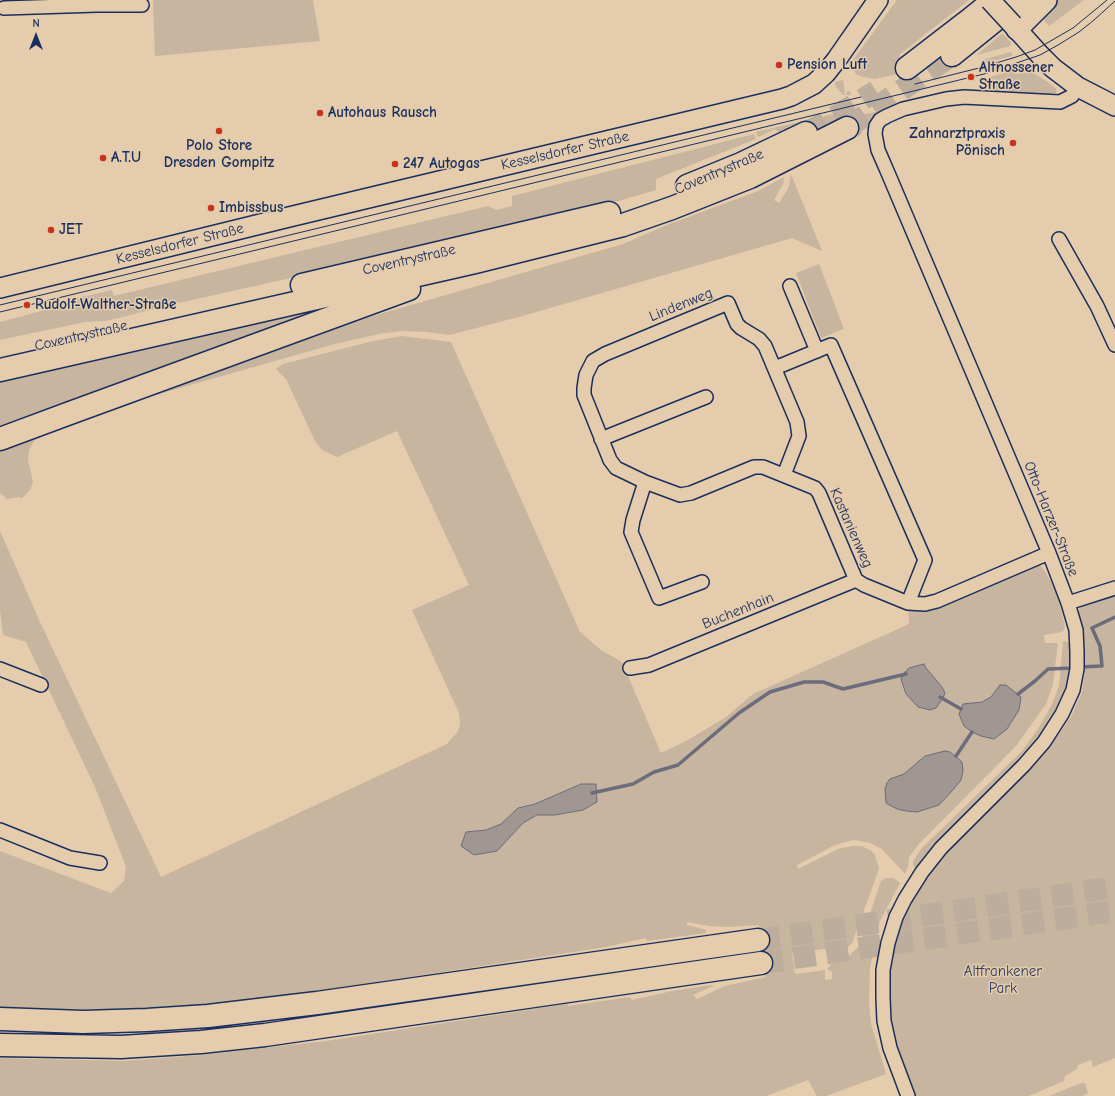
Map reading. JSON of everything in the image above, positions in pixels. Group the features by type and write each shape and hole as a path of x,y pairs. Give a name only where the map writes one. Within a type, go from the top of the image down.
{"highway":[{"path":"907,68 994,0"},
{"path":"952,55 1020,0"},
{"path":"0,370 475,262 588,235 623,225 672,208 750,177 847,128"},
{"name":"Coventrystraße","path":"0,354 102,332 603,215 670,193 741,164 806,133"},
{"path":"0,439 70,412 433,280 475,262"},
{"path":"0,1019 83,1022 208,1016 309,1004 758,940"},
{"path":"0,1045 121,1047 201,1042 265,1035 761,963"}],"main road":[{"path":"1015,27 1046,0"}],"street":[{"name":"Kesselsdorfer Straße","path":"0,288 782,99 814,84 826,73 878,0"},
{"path":"990,0 1053,68 1078,87 1115,106"},
{"path":"3,5 97,2 142,5"},
{"name":"Otto-Harzer-Straße","path":"908,1096 890,1048 884,1021 883,970 888,943 896,917 922,872 941,848 1024,765 1044,742 1062,714 1073,690 1077,669 1077,634 1068,603 1049,553 878,150 875,134 876,126 880,120 903,109 946,99 964,97 1060,102 1072,96 1078,87"},
{"path":"1059,239 1097,306 1115,345"},
{"path":"790,286 817,351"},
{"name":"Lindenweg","path":"593,361 605,354 728,303 737,324 759,339 765,346 797,422 799,436 784,476"},
{"path":"775,368 831,345 925,560 908,603"},
{"name":"Kastanienweg","path":"593,361 586,375 584,395 610,460 616,468 646,482 680,494 691,493 754,467 763,467 815,488 819,493 856,580 864,585 908,603 925,604 937,601 1049,553"},
{"path":"601,439 706,397"},
{"path":"646,482 633,520 632,532 659,598 702,582"},
{"name":"Buchenhain","path":"630,668 648,665 856,580"},
{"path":"1068,603 1115,588"},
{"path":"0,669 41,685"},
{"path":"0,830 70,858 100,863"}],"green space":[{"path":"153,0 313,0 320,41 155,56"},
{"path":"897,0 969,0 899,55 901,60 911,71 875,79 856,74 853,69 853,60"},
{"path":"1052,0 1084,0 1049,26 1039,14"},
{"path":"1001,34 1003,34 1011,43 1010,46 977,55"},
{"path":"1011,52 1012,56 986,63 985,59"},
{"path":"1016,70 1016,74 1031,72 1037,75 1052,85 1057,90 1056,93 1049,94 994,91 989,77"},
{"path":"843,80 844,94 847,94 847,91 850,91 851,95 843,95 835,86 835,82"},
{"path":"855,109 862,134 857,137 855,132 815,136 797,125 780,133 775,129 758,137 756,132"},
{"path":"881,111 872,118 869,130 867,130 863,116 864,114"},
{"path":"754,134 756,139 656,179 656,190 605,205 106,321 85,322 0,340 0,322 45,310 43,306 112,290 114,296 488,206 496,210 512,206 512,196"},
{"path":"791,174 822,251 792,238 526,315 450,335 401,331 379,334 335,344 148,397 147,395 366,318 623,244 667,225 758,191 784,177 783,184 774,200 779,203 789,187"},
{"path":"819,264 844,329 821,338 796,273"},
{"path":"399,285 0,431 0,378"},
{"path":"402,336 451,342 580,632 601,650 622,662 661,753 686,741 726,717 753,694 909,624 908,607 1037,563 1042,567 1058,597 1065,627 1063,631 1058,633 1044,635 1045,643 1058,643 1053,684 1046,704 1016,746 918,845 909,857 908,867 905,874 882,849 870,843 854,840 835,845 797,865 798,869 838,849 852,846 862,846 872,851 875,855 879,869 852,943 844,951 834,954 824,949 792,953 795,974 825,970 825,980 832,979 832,972 827,969 832,963 850,955 859,946 881,881 886,878 892,878 900,883 880,921 870,968 869,1002 871,1024 886,1074 826,1096 817,1096 808,1080 766,1096 0,1096 0,1058 123,1061 202,1055 326,1041 567,1004 568,1006 630,997 632,1000 672,991 713,986 693,995 697,999 725,986 766,977 759,925 729,927 709,926 687,922 687,925 706,930 706,933 647,941 646,938 606,947 318,991 213,1004 83,1010 0,1007 0,851 111,893 124,881 126,867 95,787 26,642 3,635 0,610 0,531 40,622 161,877 447,744 458,731 460,724 459,713 412,610 469,585 397,431 337,457 322,450 315,441 286,379 276,369 283,364 373,341","holes":["581,784 597,802 583,810 555,815 537,815 523,823 497,851 466,832 486,830 501,824 518,808 535,804"]},
{"path":"44,433 34,441 29,450 28,460 33,482 30,490 21,499 20,497 7,499 0,493 0,444"},
{"name":"Altfrankener Park","path":"1115,593 1115,1058 1093,1067 1091,1060 1078,1065 1077,1069 1065,1076 1064,1081 1029,1096 915,1096 896,1050 890,1022 890,972 903,921 913,898 947,851 1031,767 1052,744 1071,717 1082,692 1085,672 1083,634 1079,617 1079,609 1084,604"},
{"path":"1065,641 1070,644 1069,670 1066,689 1057,711 1040,737 1023,757 936,846 916,869 913,865 913,861 921,849 1022,751 1038,729 1051,706 1059,686 1063,642"},
{"path":"1081,1083 1085,1083 1088,1093 1083,1096 1049,1096"}],"shaded area":[{"path":"924,664 945,693 936,708 930,710 918,707 906,694 901,679 909,668"},
{"path":"1000,685 1006,685 1021,697 1019,710 1007,729 994,739 972,732 964,726 959,714 963,704 982,702 991,697"},
{"path":"945,751 950,752 962,762 963,771 961,780 939,805 917,812 897,809 886,803 885,789 890,779 904,774 925,756"},
{"path":"581,784 596,784 597,802 583,810 555,815 537,815 523,823 497,851 474,855 461,846 466,832 486,830 501,824 518,808 535,804"}],"waterway":[{"path":"1080,667 1102,666 1100,646 1092,628 1115,617"},
{"path":"1018,694 1048,669 1074,668"},
{"path":"592,793 633,784 654,772 678,765 739,713 770,692 804,682 823,682 843,689 906,674"},
{"path":"940,697 961,709"},
{"path":"956,756 972,732"}],"tunnel":[{"path":"847,128 952,55"},
{"path":"806,133 876,91"},
{"path":"758,940 1115,887"},
{"path":"761,963 1115,911"}],"tram line":[{"path":"915,84 983,67 1035,50 1073,28 1107,0"},
{"path":"0,312 984,74 1040,55 1058,45 1079,32 1115,1"},
{"path":"0,305 861,97"}],"place":[{"name":"Pension Luft","path":"779,65"},
{"name":"Altnossener Straße","path":"971,77"},
{"name":"Autohaus Rausch","path":"320,113"},
{"name":"Polo Store Dresden Gompitz","path":"219,131"},
{"name":"Zahnarztpraxis Pönisch","path":"1013,143"},
{"name":"A.T.U","path":"103,158"},
{"name":"247 Autogas","path":"395,164"},
{"name":"Imbissbus","path":"211,208"},
{"name":"JET","path":"51,230"},
{"name":"Rudolf-Walther-Straße","path":"27,305"}]}
